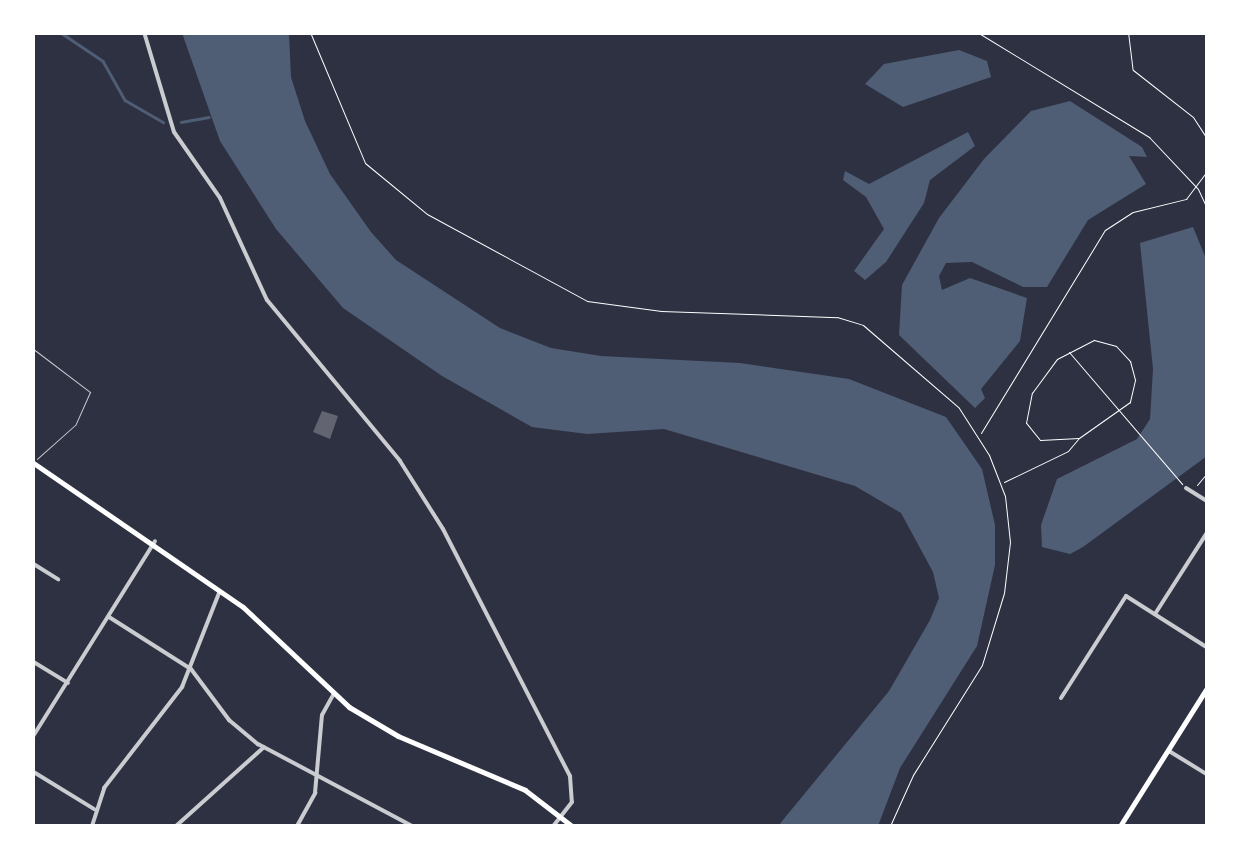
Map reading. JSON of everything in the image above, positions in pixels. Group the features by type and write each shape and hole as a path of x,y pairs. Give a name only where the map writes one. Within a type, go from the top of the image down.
{"main road":[{"path":"33,464 155,541 221,590 333,695 398,736 525,790 572,826"},
{"path":"1120,826 1208,686"}],"street":[{"path":"144,32 174,132 220,198 267,300 400,462 443,528 570,776 574,794 553,826"},
{"path":"1184,486 1208,502"},
{"path":"1155,614 1208,531"},
{"path":"32,738 155,541"},
{"path":"32,563 58,579"},
{"path":"92,826 94,809 192,670 221,590"},
{"path":"1061,698 1126,596 1208,648"},
{"path":"109,617 192,670 228,720 264,748 318,780 377,803 412,826"},
{"path":"32,661 68,683"},
{"path":"297,826 318,780 322,715 333,695"},
{"path":"176,826 264,748"},
{"path":"1168,750 1208,775"},
{"path":"32,771 94,809"}],"lane":[{"path":"32,348 90,392 74,425 33,464"}],"path":[{"path":"310,32 360,155 379,179 427,214 587,301 660,312 837,318 864,325 936,384 978,435 1001,483 1010,542 996,630 912,774 890,826"},
{"path":"978,32 1149,137 1198,189 1208,210"},
{"path":"1128,32 1133,70 1193,117 1208,140"},
{"path":"978,435 1105,230 1133,212 1176,204 1198,189 1208,170"},
{"path":"1001,483 1068,452 1078,438 1121,412 1135,380 1122,350 1094,340 1067,350 1038,382 1026,423 1048,442 1078,438"},
{"path":"1067,350 1184,486"},
{"path":"1195,488 1208,472"}],"water":[{"path":"182,33 289,33 291,77 305,121 330,174 371,232 396,260 500,328 551,348 601,356 740,363 849,379 946,417 982,469 995,525 995,565 977,646 900,768 878,826 778,826 889,691 939,598 933,572 901,513 855,486 664,429 587,434 532,427 442,376 343,308 276,229 220,141"},
{"path":"959,50 987,61 991,77 903,107 865,84 884,64"},
{"path":"1070,101 1142,147 1147,157 1129,156 1146,184 1088,220 1047,287 1023,287 972,262 946,263 939,276 942,290 970,278 1027,298 1020,341 981,389 985,398 975,408 899,335 902,285 939,218 984,159 1031,111"},
{"path":"968,132 975,146 930,180 924,203 886,262 865,280 854,271 884,229 866,197 843,180 845,171 869,184"},
{"path":"1193,227 1207,261 1207,456 1083,547 1070,554 1042,547 1041,525 1057,479 1137,439 1150,419 1153,369 1140,243"}],"building":[{"path":"322,411 338,416 330,439 313,432"}],"waterway":[{"path":"60,32 103,61 125,100 163,122"},
{"path":"181,122 209,117"}]}
